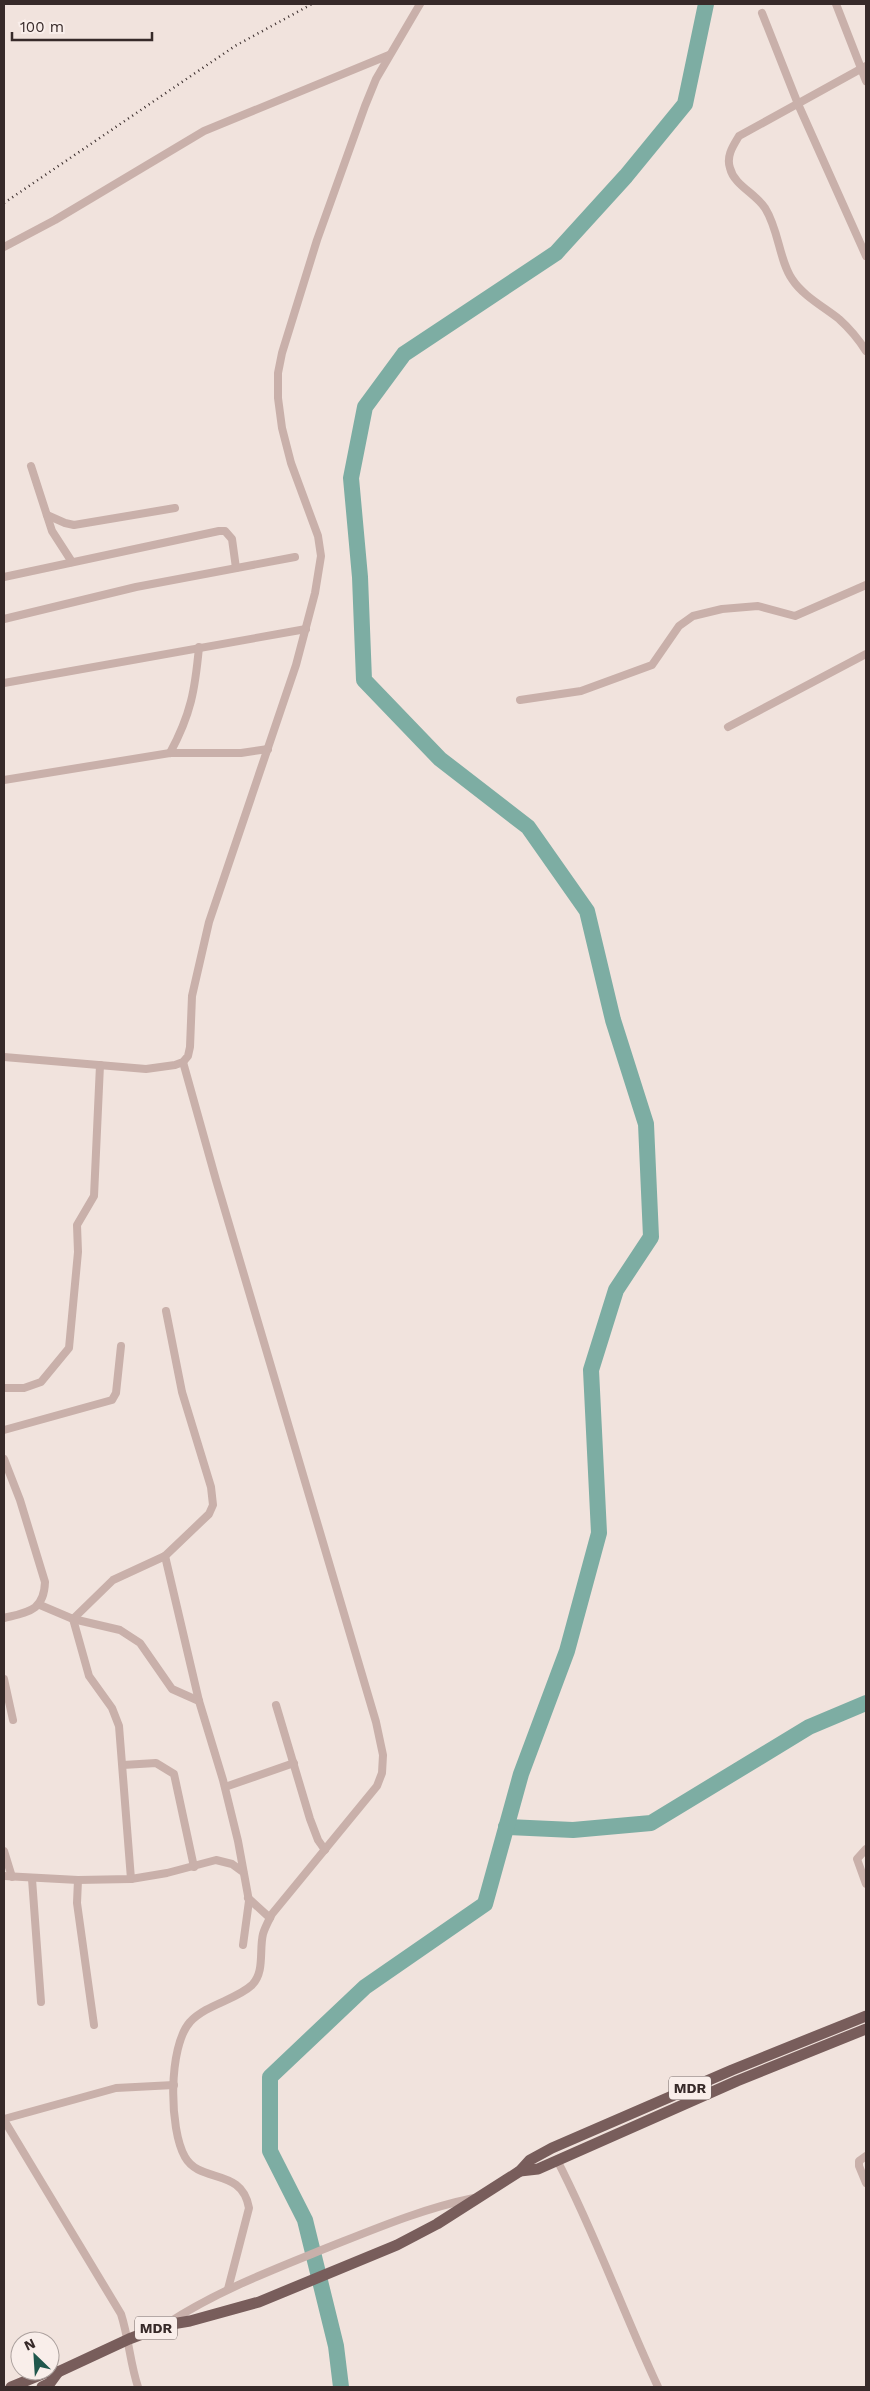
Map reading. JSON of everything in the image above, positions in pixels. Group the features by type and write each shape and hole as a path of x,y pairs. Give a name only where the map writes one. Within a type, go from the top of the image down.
{"main road":[{"name":"MDR","path":"60,2371 129,2338 166,2325 190,2321 259,2302 397,2244 437,2224 520,2171 530,2160 552,2148 732,2070 866,2016"},
{"name":"MDR","path":"520,2171 538,2169 736,2081 866,2029"},
{"name":"MDR","path":"11,2387 27,2381"}],"street":[{"path":"228,2289 249,2208 247,2198 233,2182 193,2168 185,2157 176,2126 174,2085 178,2046 190,2022 203,2011 252,1985 259,1974 262,1936 270,1918 377,1786 382,1773 383,1755 366,1688 259,1329 183,1062 190,1047 192,996 212,913 296,665 315,592 321,556 320,543 291,463 282,428 278,398 278,373 295,308 365,106 389,55 420,4"},
{"path":"836,4 864,68 866,81"},
{"path":"762,13 798,104 866,256"},
{"path":"4,247 55,220 204,130 389,55"},
{"path":"864,68 738,136 730,151 730,169 737,181 752,192 764,207 774,226 792,279 840,320 866,351"},
{"path":"30,466 56,540 72,562"},
{"path":"47,515 74,525 175,508"},
{"path":"4,577 225,531 232,539 236,568"},
{"path":"4,619 136,587 295,557"},
{"path":"520,700 582,691 652,665 678,626 693,616 722,609 758,606 794,616 866,585"},
{"path":"4,683 306,629"},
{"path":"170,753 184,728 191,707 195,689 199,647"},
{"path":"728,727 866,654"},
{"path":"4,780 170,753 241,753 268,749"},
{"path":"4,1057 131,1069 159,1068 183,1062"},
{"path":"4,1388 24,1388 41,1382 69,1348 78,1252 76,1225 94,1196 100,1065"},
{"path":"74,1618 114,1580 165,1556 208,1514 213,1506 214,1498 182,1392 166,1311"},
{"path":"4,1430 112,1400 116,1393 121,1346"},
{"path":"4,1459 20,1500 45,1582 40,1604 30,1610 4,1618"},
{"path":"165,1556 199,1702 225,1787 243,1872 248,1898 243,1944"},
{"path":"40,1604 74,1618 120,1630 140,1643 172,1689 199,1702"},
{"path":"74,1618 89,1676 112,1708 119,1726 123,1765 124,1813 131,1879"},
{"path":"4,1679 13,1720"},
{"path":"276,1705 315,1833 325,1850"},
{"path":"123,1765 156,1763 174,1774 194,1867"},
{"path":"225,1787 294,1763"},
{"path":"866,1849 857,1859 866,1884"},
{"path":"4,1851 8,1877 78,1880 131,1879 223,1860 243,1872"},
{"path":"32,1878 41,2002"},
{"path":"78,1880 79,1921 94,2024"},
{"path":"248,1898 270,1918"},
{"path":"138,2387 133,2370 129,2338 121,2314 4,2120 116,2088 174,2085"},
{"path":"866,2156 859,2161 858,2166 866,2183"},
{"path":"556,2160 582,2207 625,2316 658,2387"},
{"path":"166,2325 228,2289 258,2276 388,2223 446,2204 478,2197"}],"waterway":[{"path":"341,2387 336,2346 305,2220 270,2151 270,2077 365,1987 485,1904 521,1774 567,1651 599,1533 591,1370 616,1290 651,1237 646,1124 613,1020 587,911 528,827 440,759 364,680 360,577 351,478 365,407 404,354 556,253 626,176 685,104 706,4"},
{"path":"506,1827 573,1830 651,1823 809,1727 866,1703"}],"railway":[{"path":"4,203 235,46 312,4"}]}
